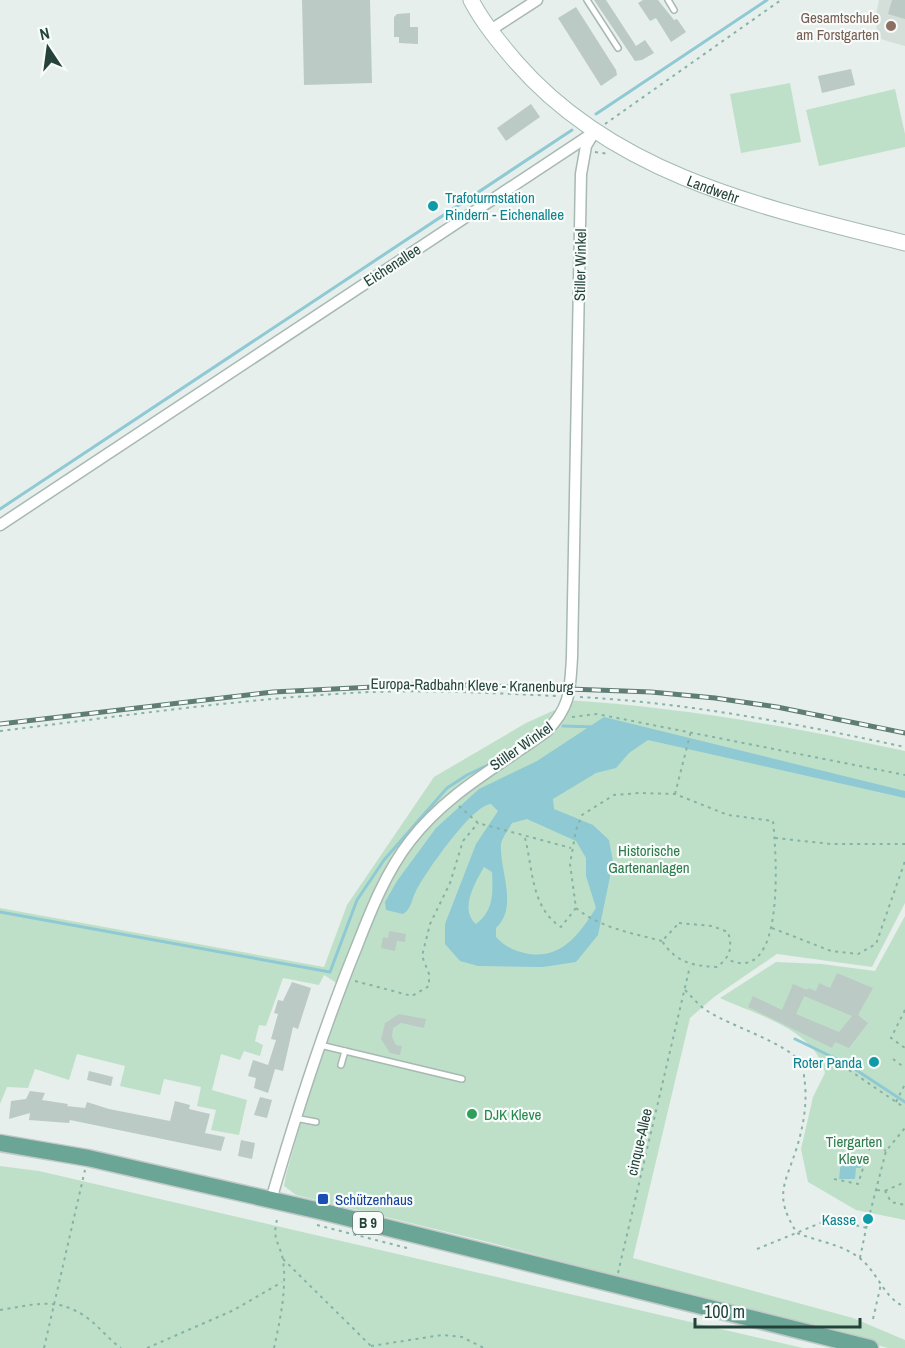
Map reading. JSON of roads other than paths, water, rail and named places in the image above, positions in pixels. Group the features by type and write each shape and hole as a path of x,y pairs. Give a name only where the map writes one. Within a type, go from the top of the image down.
{"main road":[{"name":"Landwehr","path":"471,0 489,31 541,90 599,128 616,146 707,189 770,209 905,243"},
{"name":"B 9","path":"0,1143 88,1158 275,1207 616,1284 870,1348"}],"street":[{"path":"489,31 537,0"},
{"name":"Eichenallee","path":"0,525 599,128"},
{"name":"Stiller Winkel","path":"275,1207 295,1118 318,1045 375,900 410,841 453,796 547,731 560,718 570,696 581,174 586,146 599,128"}],"lane":[{"path":"588,0 618,48"},
{"path":"668,0 674,10"},
{"path":"318,1045 462,1079"},
{"path":"341,1065 345,1051"},
{"path":"295,1118 316,1122"}],"water":[{"path":"604,717 905,791 905,798 648,740 629,753 616,768 596,773 553,799 554,809 593,825 609,840 613,862 598,935 576,962 543,967 478,966 460,961 445,944 445,924 476,844 498,811 491,804 473,815 450,841 421,882 406,912 403,914 386,910 385,902 397,881 436,828 479,789 537,761","holes":["527,819 576,841 586,858 586,876 596,908 569,942 551,952 541,954 529,954 515,950 503,944 496,937 496,928 503,919 507,899 501,844 512,823","484,867 492,872 492,894 486,913 476,924 469,911 470,896"]},
{"path":"844,1154 859,1156 859,1160 862,1160 861,1168 856,1168 855,1179 839,1179 841,1161 845,1161"}],"waterway":[{"path":"596,114 767,0"},
{"path":"0,509 572,130"},
{"path":"563,726 595,727"},
{"path":"0,912 330,972 357,900 384,860 447,788 490,764"},
{"path":"795,1039 847,1064 905,1102"}],"railway":[{"path":"0,724 273,692 434,684 651,692 715,698 777,707 905,733"}],"place":[{"name":"Gesamtschule am Forstgarten","path":"891,26"},
{"name":"Trafoturmstation Rindern - Eichenallee","path":"433,206"},
{"name":"Roter Panda","path":"874,1062"},
{"name":"DJK Kleve","path":"472,1114"},
{"name":"Schützenhaus","path":"323,1199"},
{"name":"Kasse","path":"868,1219"}],"park label":[{"name":"Historische Gartenanlagen","path":"649,858"},
{"name":"Tiergarten Kleve","path":"854,1150"}]}
